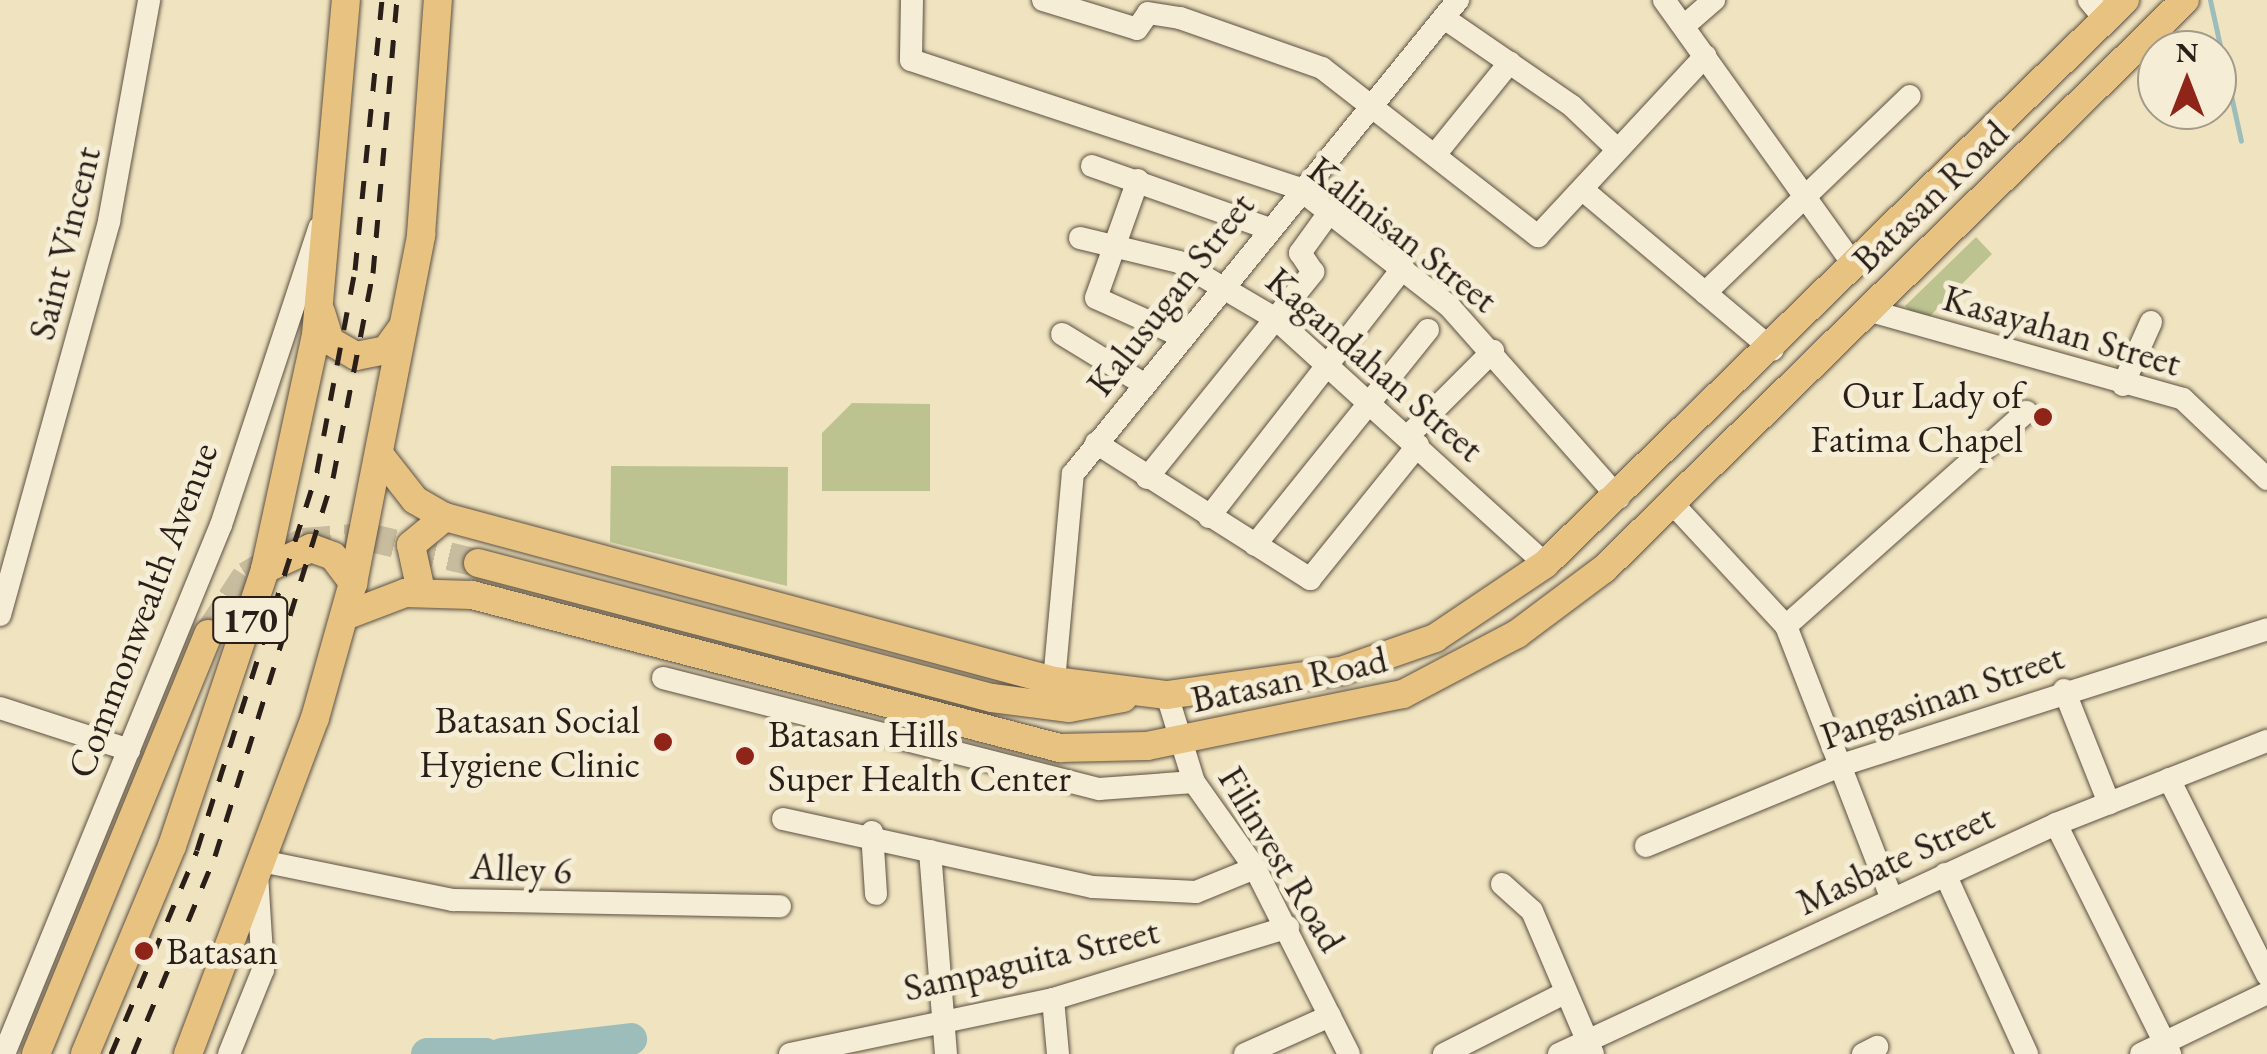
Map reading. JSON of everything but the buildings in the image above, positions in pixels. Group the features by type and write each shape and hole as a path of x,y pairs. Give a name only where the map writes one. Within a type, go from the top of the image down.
{"main road":[{"name":"Commonwealth Avenue","path":"85,1054 172,846 265,569 321,301 346,0"},
{"name":"170","path":"188,1054 259,866 353,583 409,309 438,0"},
{"name":"Batasan Road","path":"345,616 421,591 499,601 784,695 1060,748 1176,742 1350,711 1448,675 1557,608 1674,505 1867,310 2185,0"},
{"name":"Batasan Road","path":"380,454 414,500 445,517 1054,680 1153,694 1392,656 1546,564 1619,498 1773,350 2107,6"},
{"path":"321,301 330,340 356,356 394,344 409,309"},
{"path":"421,591 411,545 445,517"},
{"path":"265,569 310,548 333,556 353,583"},
{"path":"478,563 1028,705 1069,708 1153,694"},
{"path":"36,1054 208,634"}],"street":[{"name":"Saint Vincent","path":"0,615 109,221 149,0"},
{"name":"Kalinisan Street","path":"912,0 911,60 1298,188 1403,268 1494,351 1619,498"},
{"path":"1043,0 1113,26 1137,29 1148,13 1198,24 1322,68 1375,102 1538,236 1705,56"},
{"path":"1664,0 1854,267"},
{"path":"1684,26 1714,0"},
{"path":"1454,4 1510,62 1617,149"},
{"name":"Kalusugan Street","path":"1054,680 1065,504 1096,444 1298,188 1375,102 1454,4"},
{"path":"1438,151 1510,62"},
{"path":"1705,293 1910,96"},
{"path":"1092,166 1267,228"},
{"path":"1138,180 1096,298 1181,336"},
{"name":"Commonwealth Avenue","path":"4,1054 221,524 332,187"},
{"path":"1583,190 1773,350"},
{"path":"1148,478 1313,272 1300,253 1330,213"},
{"name":"Kagandahan Street","path":"1080,238 1118,244 1224,282 1325,359 1546,564"},
{"path":"1209,516 1325,359 1403,268"},
{"name":"Kasayahan Street","path":"1867,310 2200,408 2267,479"},
{"path":"2123,386 2151,322"},
{"path":"1255,545 1428,330"},
{"path":"1062,334 1144,384"},
{"path":"1096,444 1310,579 1414,440 1494,351"},
{"path":"1786,626 2026,412"},
{"path":"1674,505 1786,626 1845,764 1892,899"},
{"name":"Pangasinan Street","path":"1646,846 1845,764 2064,690 2267,629"},
{"path":"664,678 784,695 1099,789 1194,782"},
{"path":"2064,690 2109,803"},
{"name":"Filinvest Road","path":"1153,694 1194,782 1255,868 1288,927 1349,1054"},
{"path":"0,708 128,750"},
{"name":"Masbate Street","path":"1558,1054 1590,1048 1892,899 2056,824 2267,741"},
{"path":"2169,779 2267,975"},
{"path":"783,819 872,832 1032,880 1196,892 1255,868"},
{"path":"2056,824 2168,1048"},
{"path":"872,832 876,894"},
{"path":"930,851 946,1054"},
{"name":"Alley 6","path":"259,866 453,900 780,906"},
{"name":"170","path":"229,1054 263,970 259,866"},
{"path":"1945,874 2028,1054"},
{"path":"1502,884 1532,911 1563,994 1590,1048"},
{"name":"Sampaguita Street","path":"790,1054 945,1017 1054,999 1288,927"},
{"path":"2142,1054 2168,1048 2267,993"},
{"path":"1444,1054 1563,994"},
{"path":"1054,999 1058,1054"},
{"path":"1245,1054 1330,1016"}],"green space":[{"path":"1976,237 1992,254 1923,323 1905,306"},
{"path":"852,403 930,404 930,491 822,491 822,433"},
{"path":"611,466 788,467 787,586 610,542"}],"waterway":[{"path":"2210,0 2241,141"},
{"path":"502,1054 631,1039"},
{"path":"427,1054 486,1054"}],"tunnel":[{"path":"208,634 246,576 303,542 367,537 478,563"}],"railway":[{"path":"111,1054 197,850 317,471 355,270 382,0"},
{"path":"133,1054 215,856 333,478 373,273 397,0"}],"place":[{"name":"Our Lady of Fatima Chapel","path":"2043,417"},
{"name":"Batasan Social Hygiene Clinic","path":"663,742"},
{"name":"Batasan Hills Super Health Center","path":"745,756"},
{"name":"Batasan","path":"144,951"}]}
